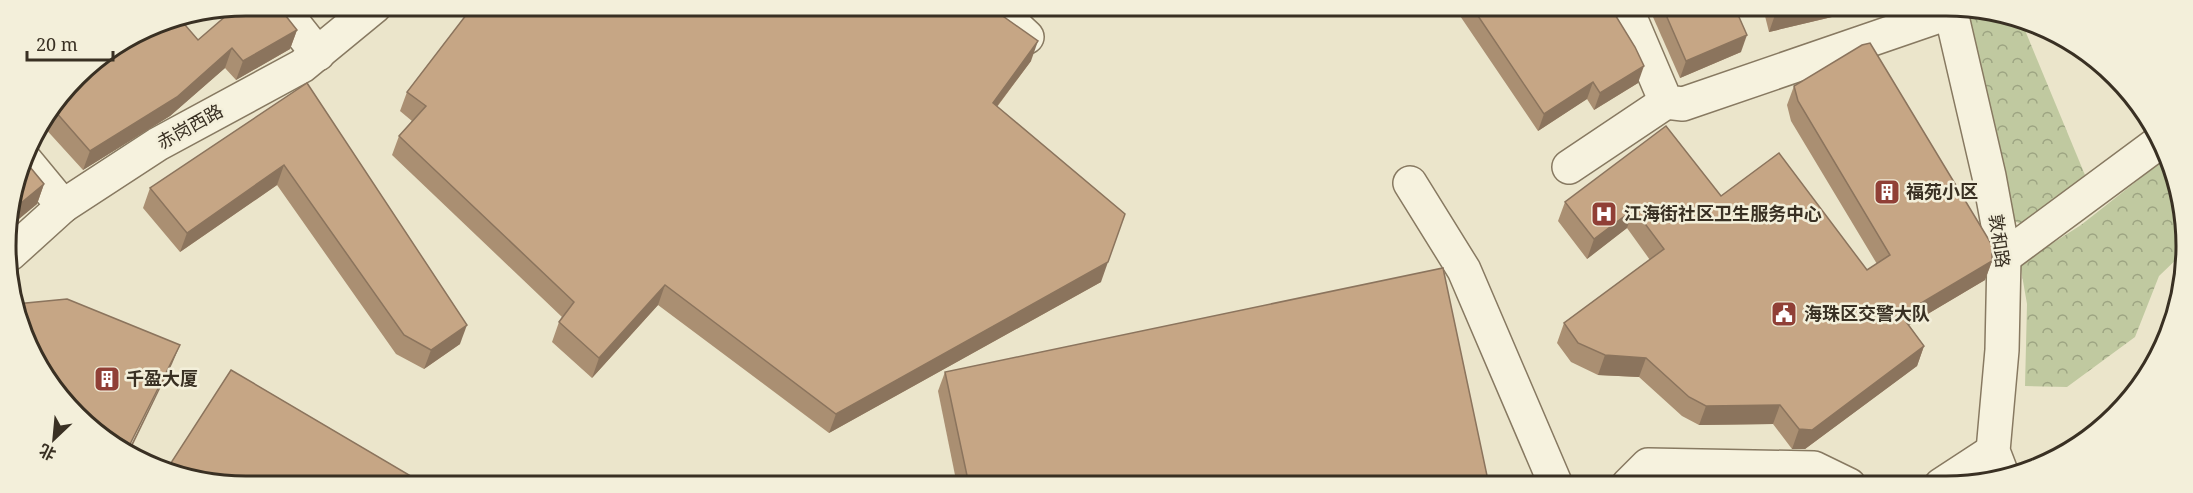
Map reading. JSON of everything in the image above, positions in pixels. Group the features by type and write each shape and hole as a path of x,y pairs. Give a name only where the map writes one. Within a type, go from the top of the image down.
{"street":[{"path":"288,16 318,54"},
{"name":"赤岗西路","path":"16,248 63,206 158,144 302,66 363,16"},
{"path":"1005,16 1027,37"},
{"path":"1629,16 1666,102"},
{"path":"1569,167 1666,102 1683,104 1933,16"},
{"name":"敦和路","path":"1951,16 1989,176 2004,257 1998,464"},
{"path":"2004,257 2154,146"},
{"path":"31,166 63,206"},
{"path":"1410,183 1464,270 1552,476"},
{"path":"1966,476 1998,464"},
{"path":"1637,476 1648,465 1814,468 1830,476"}],"green space":[{"path":"1959,17 2006,24 2025,31 2085,175 2027,226 2011,220"},
{"path":"2160,162 2175,216 2176,260 2159,276 2135,337 2067,387 2025,386 2027,304 2020,264 2081,225"}],"building":[{"path":"286,16 297,30 243,61 232,48 177,97 90,151 58,115 84,84 106,64 131,47 185,25 198,40 224,17"},
{"path":"465,16 1003,16 1038,41 993,103 1125,214 1108,262 836,414 665,285 599,358 559,322 574,302 399,136 426,106 407,92"},
{"path":"1478,16 1616,16 1644,66 1600,93 1593,82 1544,114"},
{"path":"1666,16 1739,16 1747,35 1686,61"},
{"path":"1870,43 1992,245 1992,261 1901,315 1924,346 1812,430 1799,429 1780,405 1706,406 1689,397 1646,358 1605,355 1578,343 1564,323 1664,249 1634,209 1594,239 1565,202 1666,126 1721,196 1779,153 1867,270 1890,255 1798,101 1794,86 1862,45"},
{"path":"307,83 467,325 431,350 404,335 284,165 187,233 150,188"},
{"path":"31,168 44,184 21,203 24,187"},
{"path":"1443,268 1487,476 967,476 945,372"},
{"name":"千盈大厦","path":"67,299 180,345 130,445 106,429 64,387 40,348 23,303"},
{"path":"231,370 411,476 231,476 187,469 171,463"}],"place":[{"name":"福苑小区","path":"1887,192"},
{"name":"江海街社区卫生服务中心","path":"1604,214"},
{"name":"海珠区交警大队","path":"1784,314"},
{"name":"千盈大厦","path":"107,379"}]}
